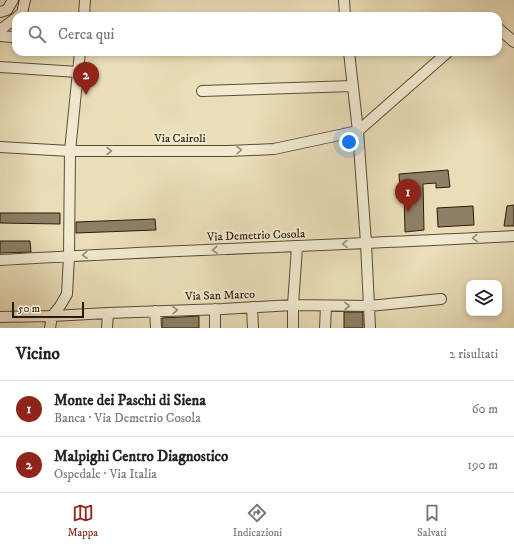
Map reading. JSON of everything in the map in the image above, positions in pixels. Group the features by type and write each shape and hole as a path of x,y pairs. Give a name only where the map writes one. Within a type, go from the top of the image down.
{"street":[{"path":"0,12 7,10 13,0"},
{"path":"21,12 25,0"},
{"path":"84,12 85,0"},
{"path":"344,0 345,12"},
{"path":"0,30 12,22"},
{"path":"502,32 514,42"},
{"path":"0,36 12,37"},
{"path":"50,328 52,316 67,294 69,256 70,151 80,56"},
{"path":"349,56 358,131 370,328"},
{"path":"358,131 443,56"},
{"path":"0,67 78,72"},
{"path":"202,91 353,86"},
{"name":"Via Cairoli","path":"0,147 70,151 229,151 274,149 358,131"},
{"name":"Via Demetrio Cosola","path":"0,260 514,236"},
{"path":"293,328 297,246"},
{"name":"Via San Marco","path":"0,317 293,305 369,306 441,299"},
{"path":"325,328 326,306"},
{"path":"252,307 253,328"},
{"path":"215,309 215,328"},
{"path":"155,311 156,328"},
{"path":"107,328 108,313"}],"building":[{"path":"448,170 450,187 436,188 436,183 423,184 424,230 405,232 404,190 400,191 399,174"},
{"path":"514,205 514,226 504,226 507,206"},
{"path":"473,206 474,225 438,227 437,208"},
{"path":"0,213 60,213 60,224 0,223"},
{"path":"155,219 156,230 76,233 76,222"},
{"path":"0,241 30,241 31,252 0,253"},
{"path":"344,312 363,312 363,328 344,328"},
{"path":"199,316 199,328 162,328 162,318"}],"place":[{"name":"Malpighi Centro Diagnostico","path":"86,95"},
{"name":"Monte dei Paschi di Siena","path":"408,212"}]}
